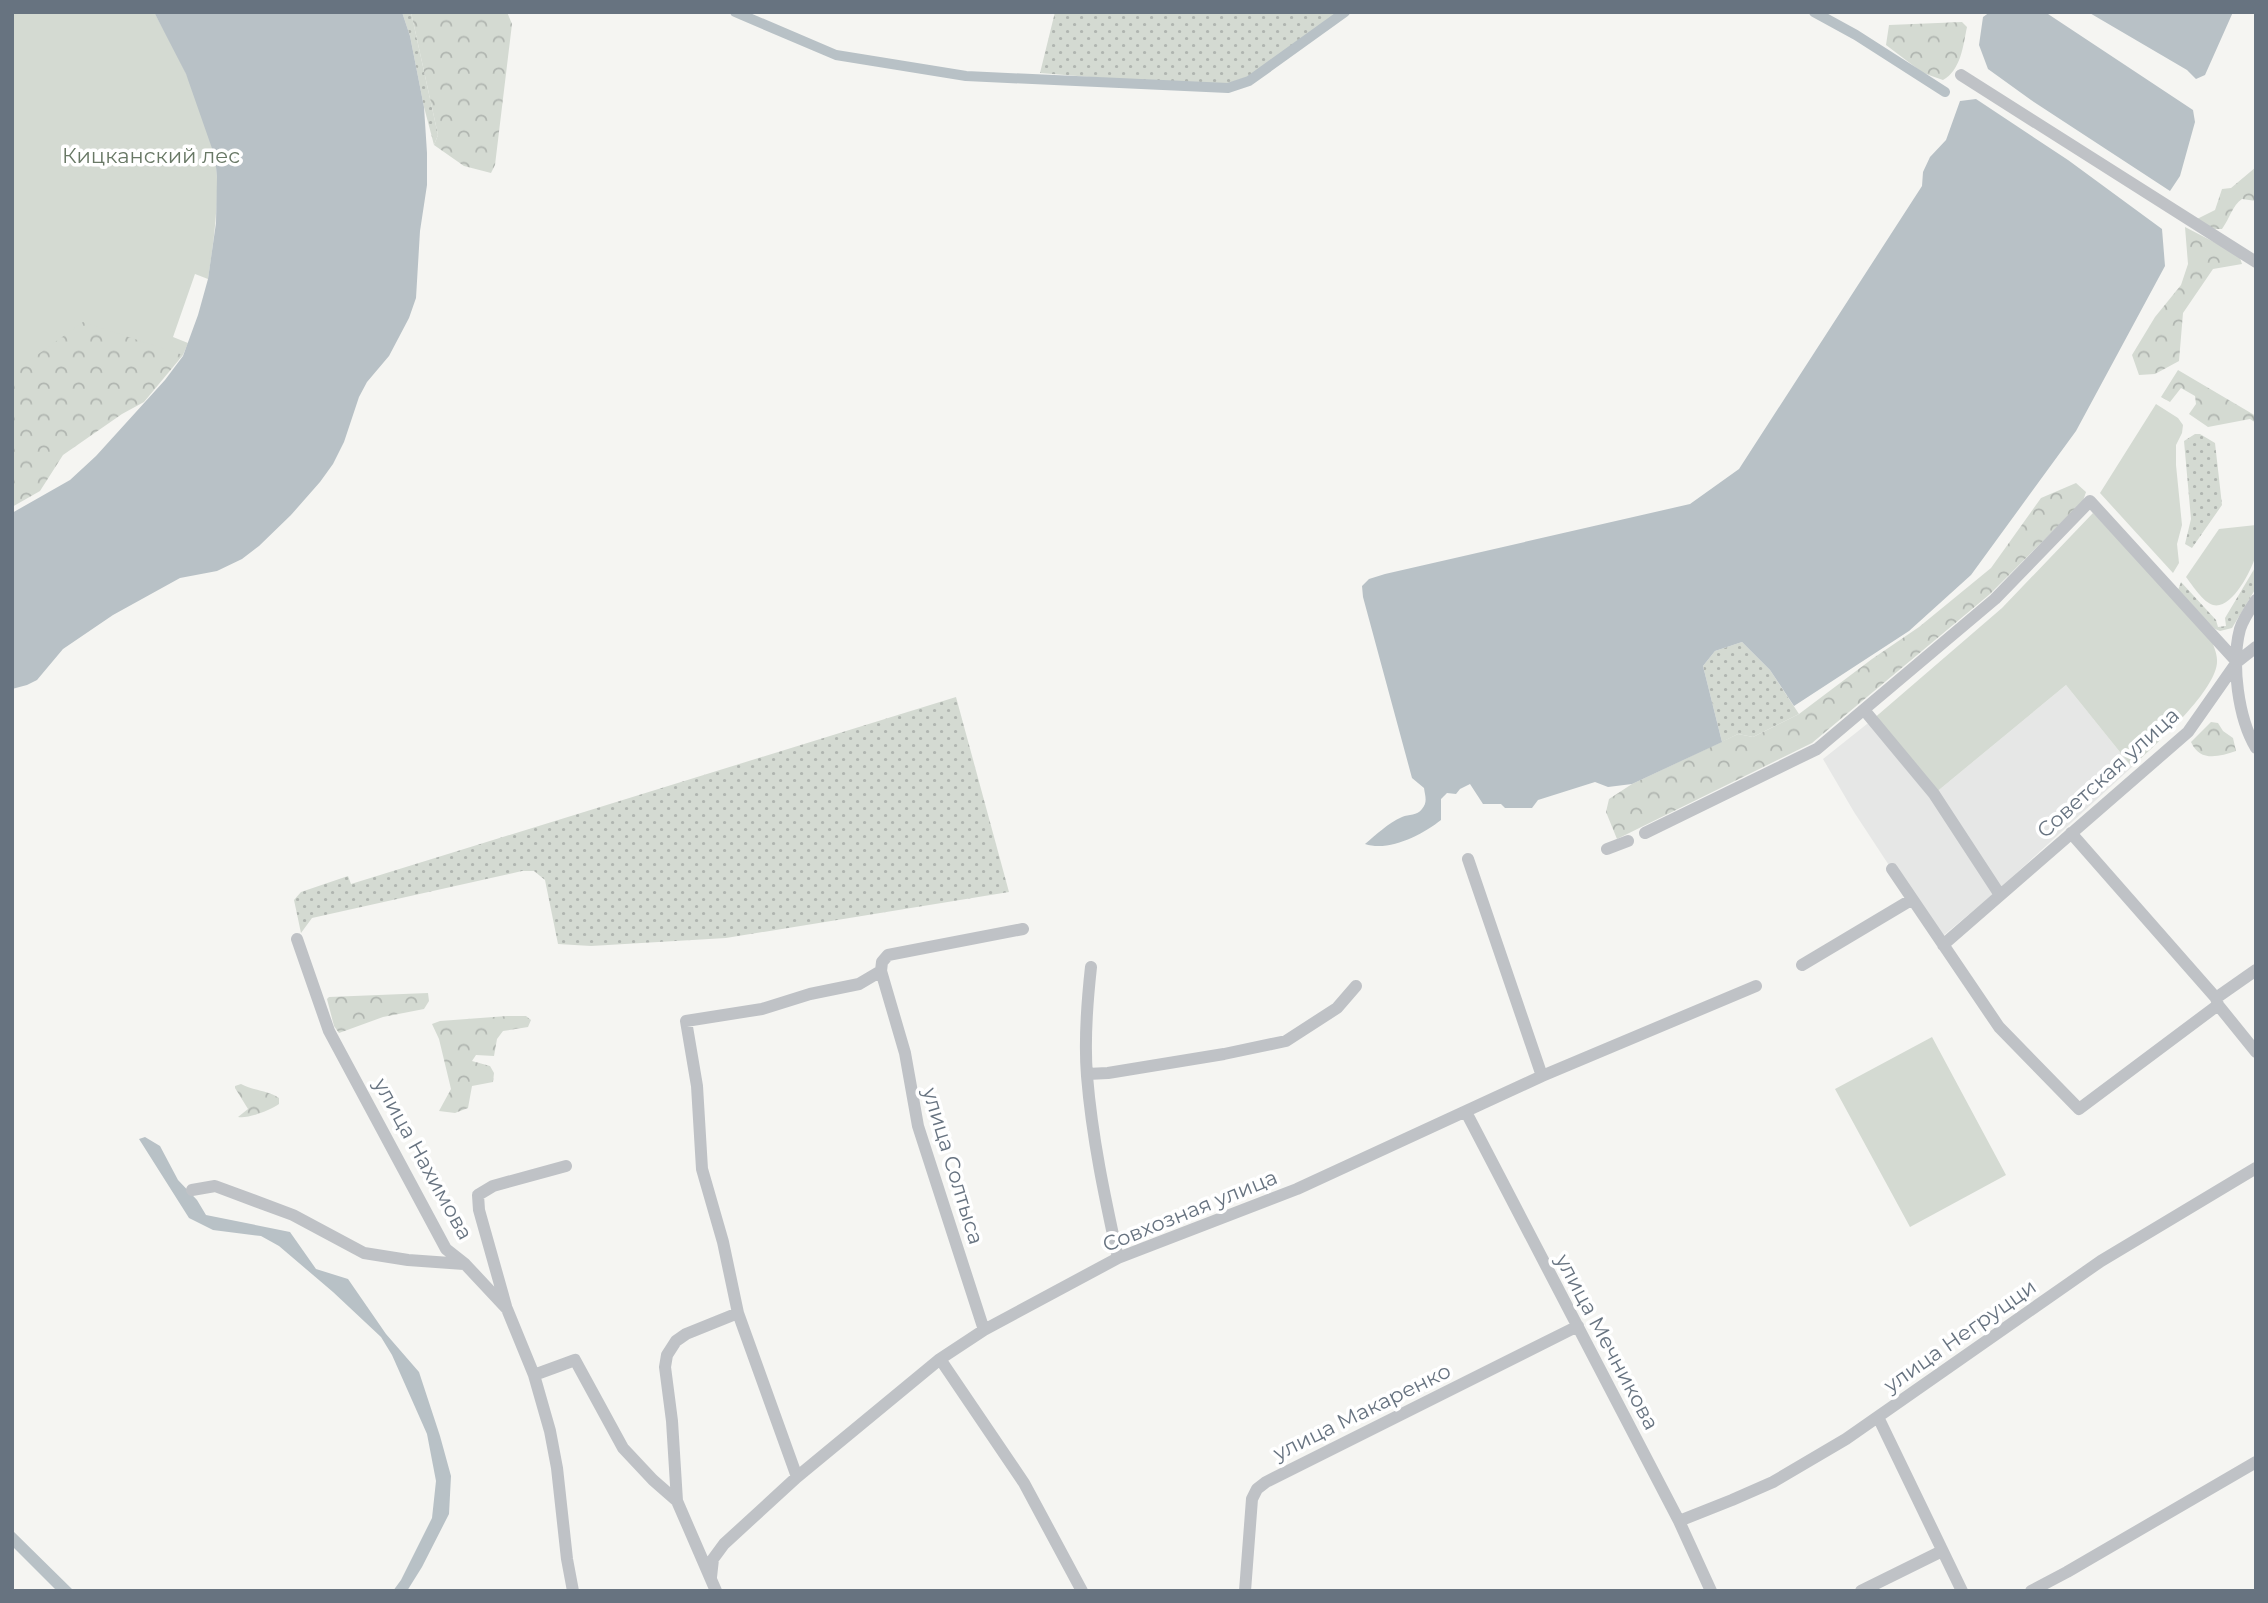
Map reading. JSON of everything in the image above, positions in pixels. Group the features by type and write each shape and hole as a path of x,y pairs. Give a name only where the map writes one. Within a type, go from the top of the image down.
{"street":[{"path":"1961,75 2256,262"},
{"path":"1645,833 1817,749 1995,599 2090,501 2237,662 2239,708 2256,748"},
{"name":"Советская улица","path":"1942,945 2188,732 2237,662 2241,626 2256,600"},
{"path":"2241,626 2256,641"},
{"path":"2237,662 2256,647"},
{"path":"1865,710 1934,794 2000,895"},
{"path":"2071,833 2217,1001 2256,1052"},
{"path":"1607,849 1628,841"},
{"path":"1468,859 1542,1076"},
{"path":"1892,869 1999,1027 2079,1109 2256,970"},
{"path":"1802,965 1911,900"},
{"path":"797,1477 738,1313 723,1242 702,1169 697,1086 687,1021 762,1009 810,994 859,984 881,971 881,962 888,956 1023,929"},
{"name":"улица Нахимова","path":"297,939 329,1031 446,1249 465,1264 507,1309 534,1375 550,1430 573,1591"},
{"path":"1091,967 1087,1002 1087,1074 1099,1172 1118,1258"},
{"name":"улица Солтыса","path":"881,971 905,1053 918,1126 984,1330"},
{"path":"1087,1074 1224,1054 1286,1041 1338,1008 1356,986"},
{"name":"Совхозная улица","path":"711,1577 713,1559 724,1544 797,1477 940,1359 984,1330 1118,1258 1297,1189 1542,1076 1756,986"},
{"name":"улица Мечникова","path":"1466,1112 1679,1521 1711,1591"},
{"path":"507,1309 479,1210 478,1195 493,1186 566,1167"},
{"name":"улица Негруцци","path":"1679,1521 1773,1482 1846,1439 2101,1261 2256,1168"},
{"path":"192,1190 215,1186 293,1215 364,1253 408,1260 465,1264"},
{"path":"716,1591 677,1501 665,1367 667,1355 676,1341 738,1313"},
{"name":"улица Макаренко","path":"1245,1591 1252,1499 1257,1489 1266,1482 1578,1326"},
{"path":"940,1359 1024,1483 1082,1591"},
{"path":"534,1375 575,1360 623,1448 677,1501"},
{"path":"1878,1417 1962,1591"},
{"path":"2031,1591 2256,1462"},
{"path":"1861,1591 1942,1551"}],"shaded area":[{"path":"154,12 402,12 410,36 424,107 427,153 427,185 420,231 416,298 389,356 367,382 359,397 344,442 333,464 291,515 259,546 242,559 217,571 180,578 113,615 63,649 37,680 12,689 12,513 70,480 96,456 165,380 183,356 208,279 216,223 215,157 186,74"},
{"path":"1990,12 2045,12 2193,110 2195,122 2180,176 2170,191 1988,69 1979,45 1983,17"},
{"path":"2088,12 2233,12 2205,75 2196,79 2187,70"},
{"path":"1976,99 2068,160 2162,229 2165,266 2076,431 1971,575 1909,631 1794,706 1770,670 1742,642 1715,651 1703,666 1722,742 1632,784 1608,787 1595,782 1538,800 1532,808 1505,808 1501,804 1483,804 1470,784 1456,794 1447,793 1441,799 1441,820 1424,831 1395,844 1365,844 1397,820 1420,811 1426,799 1424,788 1412,778 1362,586 1369,579 1385,574 1690,504 1739,469 1922,186 1923,172 1930,157 1946,140 1960,101"},
{"path":"2066,685 2132,767 1997,891 1938,940 1854,812 1823,759 1872,720 1934,794"},
{"path":"145,1137 160,1146 178,1180 197,1200 206,1215 290,1232 316,1269 348,1279 386,1334 419,1372 451,1476 449,1514 407,1591 393,1591 432,1518 436,1481 427,1434 392,1355 381,1337 279,1246 261,1236 213,1230 189,1218 139,1139"},
{"path":"12,1530 74,1591 57,1591 12,1546"}],"green space":[{"name":"Кицканский лес","path":"12,12 154,12 164,329 183,355 144,402 63,455 40,491 12,507"},
{"name":"Кицканский лес","path":"12,12 154,12 174,50 203,114 215,157 217,177 216,216 208,279 195,274 173,337 188,343 183,355 83,322 12,373"},
{"path":"402,12 411,12 438,135 434,145 410,36"},
{"path":"411,12 507,12 512,24 495,165 491,173 464,166 434,145 438,135"},
{"path":"1055,12 1345,12 1249,81 1228,88 1040,73"},
{"path":"1962,22 1967,27 1960,57 1954,70 1943,80 1923,73 1886,45 1889,25"},
{"path":"2256,167 2256,201 2242,199 2222,229 2213,229 2195,220 2215,210 2222,189 2231,188"},
{"path":"2185,227 2239,255 2242,264 2213,269 2183,313 2179,361 2155,374 2139,375 2132,355 2155,317 2181,285 2188,264"},
{"path":"2178,370 2256,416 2256,423 2250,419 2208,427 2189,414 2196,404 2195,396 2181,388 2170,402 2161,397"},
{"path":"2156,404 2178,418 2183,425 2176,445 2182,525 2177,544 2179,563 2173,573 2100,493"},
{"path":"2195,434 2215,443 2222,505 2192,548 2185,544 2191,519 2184,441"},
{"path":"2076,483 2086,492 2083,501 1990,594 1812,743 1617,839 1606,812 1609,799 1632,784 1738,734 1753,737 1799,714 1919,627 1991,568 2041,498"},
{"path":"2093,513 2211,638 2217,660 2208,686 2169,732 2132,767 2066,685 1934,794 1872,720 2002,608"},
{"path":"2256,525 2256,554 2244,581 2226,602 2220,605 2209,603 2186,577 2219,529"},
{"path":"2256,566 2256,588 2232,628 2220,631 2215,629 2178,590 2181,582 2216,620 2218,627 2226,626 2225,618"},
{"path":"1742,642 1770,670 1799,714 1753,737 1738,734 1722,742 1703,666 1715,651"},
{"path":"956,697 1009,892 726,938 591,946 558,944 545,880 534,871 522,871 312,918 301,933 294,900 301,892 348,876 351,884"},
{"path":"2211,722 2218,723 2223,731 2233,738 2236,751 2210,756 2199,753 2191,742"},
{"path":"428,993 429,1001 424,1009 383,1017 339,1033 334,1026 327,999 329,997"},
{"path":"526,1016 531,1020 528,1027 503,1031 497,1039 494,1056 476,1055 472,1061 490,1066 494,1073 493,1082 472,1086 468,1108 455,1113 439,1111 451,1089 439,1039 432,1024 440,1021"},
{"path":"1932,1037 2006,1175 1910,1227 1835,1089"},
{"path":"241,1084 275,1095 279,1098 279,1104 253,1115 238,1117 248,1109 235,1088"}],"waterway":[{"path":"735,12 836,55 966,76 1228,88 1249,81 1345,12"},
{"path":"1814,12 1856,35 1945,92"}]}
